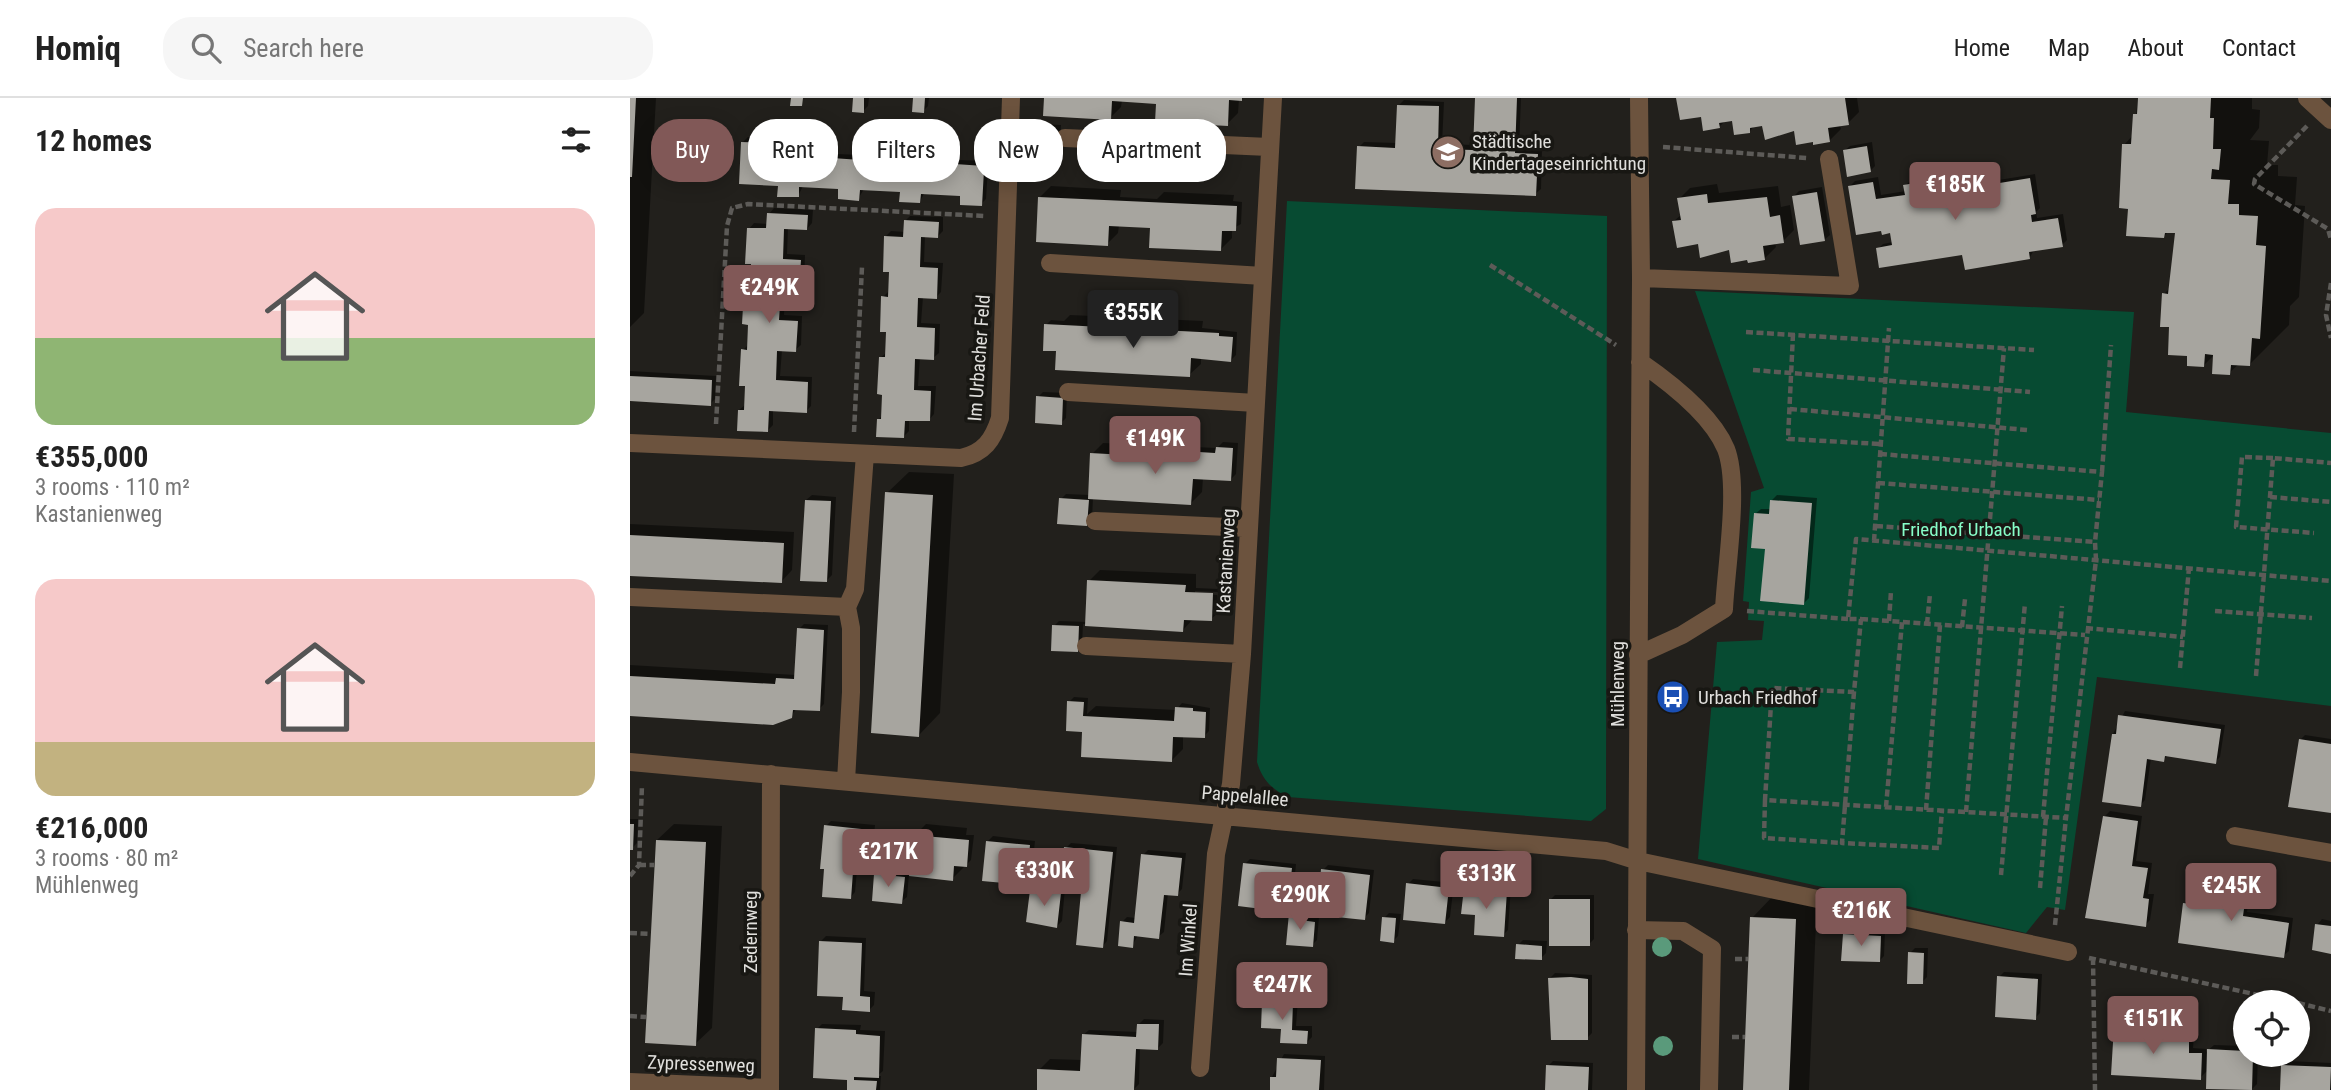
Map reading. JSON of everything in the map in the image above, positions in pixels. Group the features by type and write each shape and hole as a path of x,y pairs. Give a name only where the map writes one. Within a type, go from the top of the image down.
{"street":[{"name":"Im Urbacher Feld","path":"630,443 961,458 975,455 994,436 1000,410 1011,98"},
{"name":"Kastanienweg","path":"1223,815 1231,784 1242,654 1273,98"},
{"name":"Mühlenweg","path":"1636,1090 1641,278 1639,98"},
{"path":"2307,98 2325,117"},
{"path":"1065,138 1269,147"},
{"path":"1641,278 1850,286 1829,159"},
{"path":"1050,262 1263,276"},
{"path":"1638,655 1682,635 1724,609 1732,474 1726,448 1715,430 1671,383 1640,362"},
{"path":"1068,392 1256,403"},
{"path":"846,781 851,653 851,628 847,607 855,589 859,454"},
{"path":"1095,521 1249,528"},
{"path":"630,597 847,607"},
{"path":"1086,646 1242,654"},
{"name":"Pappelallee","path":"637,762 1606,851 1638,861 2059,951"},
{"name":"Zedernweg","path":"770,1089 771,774"},
{"name":"Im Winkel","path":"1200,1068 1216,854 1223,815"},
{"path":"2235,836 2331,853"},
{"path":"1636,930 1683,932 1712,948 1709,1090"},
{"name":"Zypressenweg","path":"630,1082 770,1089"}],"path":[{"path":"2325,117 2255,179 2254,184 2328,229 2331,240"},
{"path":"1639,145 1829,159"},
{"path":"714,447 727,226 732,208 748,204 1007,217"},
{"path":"1490,265 1640,362"},
{"path":"859,454 862,267"},
{"path":"2331,283 2326,315 2331,338"},
{"path":"1874,541 1889,328"},
{"path":"1746,332 2034,350"},
{"path":"1793,334 1788,439 1881,444"},
{"path":"2112,345 2095,542 2096,560 2085,635 2058,909 2059,951 2237,990"},
{"path":"1966,812 2004,348"},
{"path":"1753,370 2030,392"},
{"path":"1790,409 2027,430"},
{"path":"1880,454 2102,472"},
{"path":"2314,533 2236,527 2242,457 2331,463"},
{"path":"2256,676 2273,458"},
{"path":"1878,483 2099,499"},
{"path":"2270,497 2331,502"},
{"path":"1876,526 2095,542"},
{"path":"1848,619 1856,539 2331,581"},
{"path":"2180,668 2189,568"},
{"path":"1889,621 1891,591"},
{"path":"1927,624 1930,594"},
{"path":"1962,627 1965,598"},
{"path":"2001,875 2025,603"},
{"path":"2040,888 2062,606"},
{"path":"1724,609 2085,635"},
{"path":"2215,611 2312,618"},
{"path":"1842,843 1861,619"},
{"path":"1886,807 1902,622"},
{"path":"1927,810 1940,625"},
{"path":"2086,628 2183,637"},
{"path":"1854,692 1772,688 1764,838 1938,848 1942,810"},
{"path":"630,876 639,865 637,762"},
{"path":"1765,800 2066,818"},
{"path":"639,865 654,865"},
{"path":"630,933 651,934"},
{"path":"2093,958 2095,1090"},
{"path":"2310,1006 2331,1011"},
{"path":"630,1016 646,1017"}],"green space":[{"path":"1287,201 1607,216 1606,809 1591,821 1288,797 1272,787 1262,774 1257,762"},
{"name":"Friedhof Urbach","path":"1695,291 2134,312 2126,412 2331,433 2331,706 2097,677 2065,910 2047,907 2026,933 1698,859 1717,642 1762,640 1764,621 1748,620 1749,602 1743,601 1751,492 1764,488"}],"building":[{"path":"630,98 636,98 632,177 630,177"},
{"path":"791,98 803,98 802,106 790,106"},
{"path":"853,98 864,98 864,113 852,112"},
{"path":"913,98 925,98 924,113 912,112"},
{"path":"1044,98 1242,98 1242,101 1229,100 1228,126 1226,119 1155,119 1156,104 1112,101 1111,119 1043,116"},
{"path":"1475,98 1517,98 1515,153 1538,154 1536,196 1355,189 1357,146 1395,148 1397,105 1439,106 1438,149 1473,150"},
{"path":"1676,98 1845,98 1849,125 1828,128 1830,142 1813,145 1813,142 1796,145 1794,131 1765,140 1762,126 1750,128 1750,133 1734,135 1732,121 1719,123 1720,128 1703,131 1701,117 1680,120"},
{"path":"2138,98 2211,98 2210,118 2214,118 2213,149 2221,149 2219,170 2212,169 2211,179 2230,180 2228,204 2239,204 2239,215 2258,216 2256,245 2266,246 2260,339 2252,338 2250,366 2231,365 2230,375 2212,374 2213,355 2205,354 2204,367 2187,366 2187,356 2168,355 2169,327 2160,327 2162,293 2168,294 2175,233 2165,233 2164,238 2126,236 2128,209 2119,208 2122,144 2131,144 2133,114 2137,114"},
{"path":"741,142 748,142 748,182 838,182 838,158 852,159 852,182 960,182 960,164 974,165 974,182 983,182 982,206 960,205 960,196 921,194 920,203 899,202 900,192 860,190 859,201 838,199 838,189 799,187 799,197 777,197 778,186 739,184"},
{"path":"1867,146 1871,172 1847,177 1843,150"},
{"path":"1966,175 1969,188 2030,178 2036,214 2031,215 2032,222 2058,218 2063,247 2029,252 2030,259 1965,270 1962,255 1879,268 1876,248 1892,245 1890,233 1882,235 1881,231 1856,235 1848,186 1873,182 1876,199 1905,195 1903,185"},
{"path":"1817,192 1825,241 1800,245 1792,196"},
{"path":"1707,194 1708,203 1767,197 1770,217 1780,215 1784,243 1763,246 1765,260 1748,263 1747,260 1731,263 1729,250 1700,258 1698,244 1677,248 1672,221 1681,220 1677,198"},
{"path":"1038,197 1237,206 1236,231 1222,231 1221,251 1149,248 1150,228 1109,226 1108,246 1036,242"},
{"path":"767,213 808,215 807,230 784,229 783,259 801,260 799,291 781,290 779,320 798,321 796,352 777,351 776,380 808,382 807,413 769,411 768,432 737,431 738,410 744,410 745,386 739,386 741,349 747,350 748,325 742,324 744,289 750,289 751,264 745,264 747,228 766,228"},
{"path":"904,220 939,222 938,238 921,237 920,267 938,268 937,299 918,298 917,327 935,328 934,360 915,359 914,390 931,391 930,421 905,421 904,438 876,437 877,419 881,419 882,395 877,394 879,357 885,357 886,332 880,332 881,296 888,297 889,272 883,272 884,236 903,237"},
{"path":"1044,324 1219,333 1219,336 1233,337 1231,362 1191,358 1190,377 1055,370 1056,351 1043,351"},
{"path":"630,376 712,380 711,406 630,401"},
{"path":"1036,396 1063,398 1062,425 1035,423"},
{"path":"1216,447 1233,448 1231,481 1193,479 1191,505 1088,499 1090,453 1199,459 1199,452 1215,453"},
{"path":"885,492 933,495 919,737 871,733"},
{"path":"1059,498 1089,500 1087,526 1057,524"},
{"path":"805,500 831,501 827,582 800,581"},
{"path":"1770,500 1812,503 1804,605 1760,601 1765,549 1751,548 1754,513 1769,514"},
{"path":"630,535 784,543 782,583 630,576"},
{"path":"1087,580 1186,585 1185,592 1213,593 1212,621 1184,620 1183,632 1085,626"},
{"path":"1052,625 1079,626 1078,652 1051,651"},
{"path":"797,628 824,630 820,711 793,710 792,718 773,725 630,716 630,676 775,684 776,678 794,679"},
{"path":"1067,701 1084,702 1083,716 1174,721 1175,707 1193,708 1193,711 1206,712 1205,738 1173,737 1172,762 1081,757 1082,732 1066,731"},
{"path":"2118,715 2221,729 2216,764 2165,756 2164,762 2147,759 2141,807 2102,802 2112,734 2116,734"},
{"path":"2299,739 2331,744 2331,813 2288,807"},
{"path":"2103,816 2138,821 2132,866 2148,868 2143,898 2149,899 2146,927 2085,918"},
{"path":"630,824 634,824 633,850 630,850"},
{"path":"824,825 871,830 867,873 853,872 851,899 822,897 824,869 820,869"},
{"path":"913,835 969,840 967,867 954,866 953,881 909,876"},
{"path":"656,840 706,842 696,1046 645,1043"},
{"path":"986,841 1030,845 1026,885 982,881"},
{"path":"1064,847 1113,852 1103,948 1076,945 1081,892 1060,890"},
{"path":"1141,854 1182,858 1178,896 1164,895 1159,939 1134,936 1133,948 1118,946 1120,921 1134,923"},
{"path":"1243,863 1292,868 1287,912 1238,906"},
{"path":"1321,869 1370,875 1365,920 1317,915"},
{"path":"874,874 905,877 902,904 872,901"},
{"path":"2212,876 2248,881 2243,916 2289,923 2284,958 2178,943 2183,903 2208,906"},
{"path":"1406,883 1449,888 1445,924 1403,920"},
{"path":"1464,888 1507,891 1504,937 1474,935 1475,915 1461,914"},
{"path":"1030,890 1061,893 1057,928 1026,922"},
{"path":"1549,899 1590,899 1590,946 1549,946"},
{"path":"1289,913 1302,915 1301,920 1315,922 1313,947 1286,945"},
{"path":"1382,917 1396,918 1394,943 1380,941"},
{"path":"1750,917 1796,919 1789,1090 1743,1090"},
{"path":"2315,924 2331,926 2331,954 2312,950"},
{"path":"1843,934 1881,936 1880,962 1841,961"},
{"path":"819,941 862,943 860,996 870,997 870,1012 842,1010 843,997 817,996"},
{"path":"1516,944 1542,946 1542,960 1515,959"},
{"path":"1908,952 1924,953 1923,984 1907,984"},
{"path":"1997,976 2038,979 2036,1020 1995,1017"},
{"path":"1548,978 1588,979 1588,1040 1551,1040"},
{"path":"1262,1002 1293,1003 1292,1030 1308,1031 1307,1044 1280,1043 1281,1029 1261,1028"},
{"path":"1137,1024 1159,1024 1158,1050 1136,1049 1134,1090 1037,1090 1037,1069 1080,1071 1082,1034 1136,1037"},
{"path":"2114,1026 2136,1026 2135,1035 2189,1038 2189,1053 2202,1053 2201,1080 2111,1075"},
{"path":"815,1028 856,1030 856,1034 880,1036 879,1078 854,1077 854,1080 877,1081 876,1090 847,1090 847,1080 813,1078"},
{"path":"2207,1049 2233,1050 2233,1067 2253,1067 2252,1090 2206,1089"},
{"path":"1277,1058 1321,1060 1319,1090 1270,1090 1270,1077 1276,1077"},
{"path":"1546,1065 1589,1067 1588,1090 1545,1090"},
{"path":"2281,1067 2331,1067 2330,1090 2280,1090"}],"place":[{"name":"Städtische Kindertageseinrichtung","path":"1448,152"},
{"name":"Urbach Friedhof","path":"1673,697"}]}
